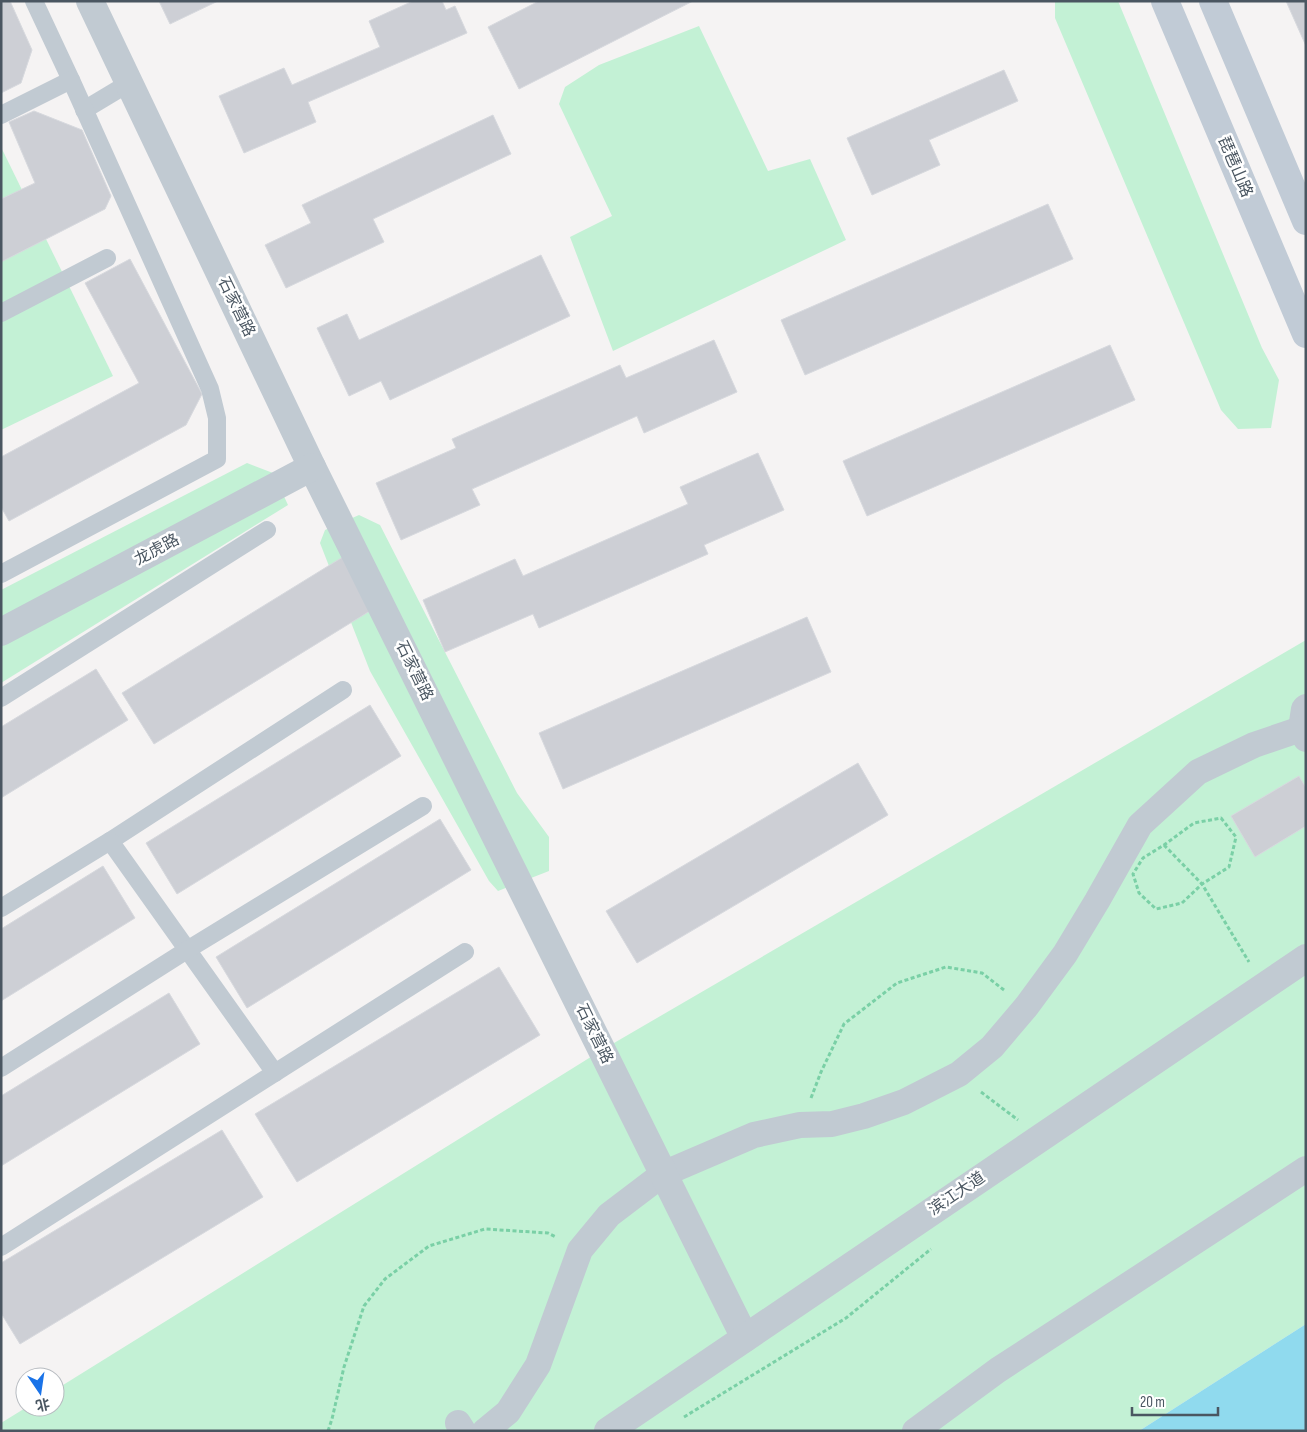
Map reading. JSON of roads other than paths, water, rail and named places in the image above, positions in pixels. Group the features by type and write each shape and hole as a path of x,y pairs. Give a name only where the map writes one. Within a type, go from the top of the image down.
{"main road":[{"name":"琵琶山路","path":"1164,1 1306,334"},
{"path":"1213,1 1306,221"}],"street":[{"name":"石家营路","path":"90,1 312,467 745,1338"},
{"name":"龙虎路","path":"1,632 312,467"},
{"path":"485,1431 508,1412 538,1365 580,1250 609,1216 664,1174 754,1134 800,1125 832,1124 864,1116 904,1102 959,1074 992,1047 1065,954 1140,825 1198,772 1254,745 1304,725"},
{"name":"滨江大道","path":"608,1431 1306,958"},
{"path":"915,1431 998,1370 1306,1169"}],"lane":[{"path":"1,574 216,459 217,418 210,389 34,1"},
{"path":"1,114 70,80"},
{"path":"84,110 129,84"},
{"path":"1,313 106,258"},
{"path":"1,698 267,530"},
{"path":"1,908 110,841 343,690"},
{"path":"1,1068 187,950 423,806"},
{"path":"110,841 275,1073"},
{"path":"1,1248 465,952"}],"water":[{"path":"1306,1324 1306,1431 1139,1431"}]}
